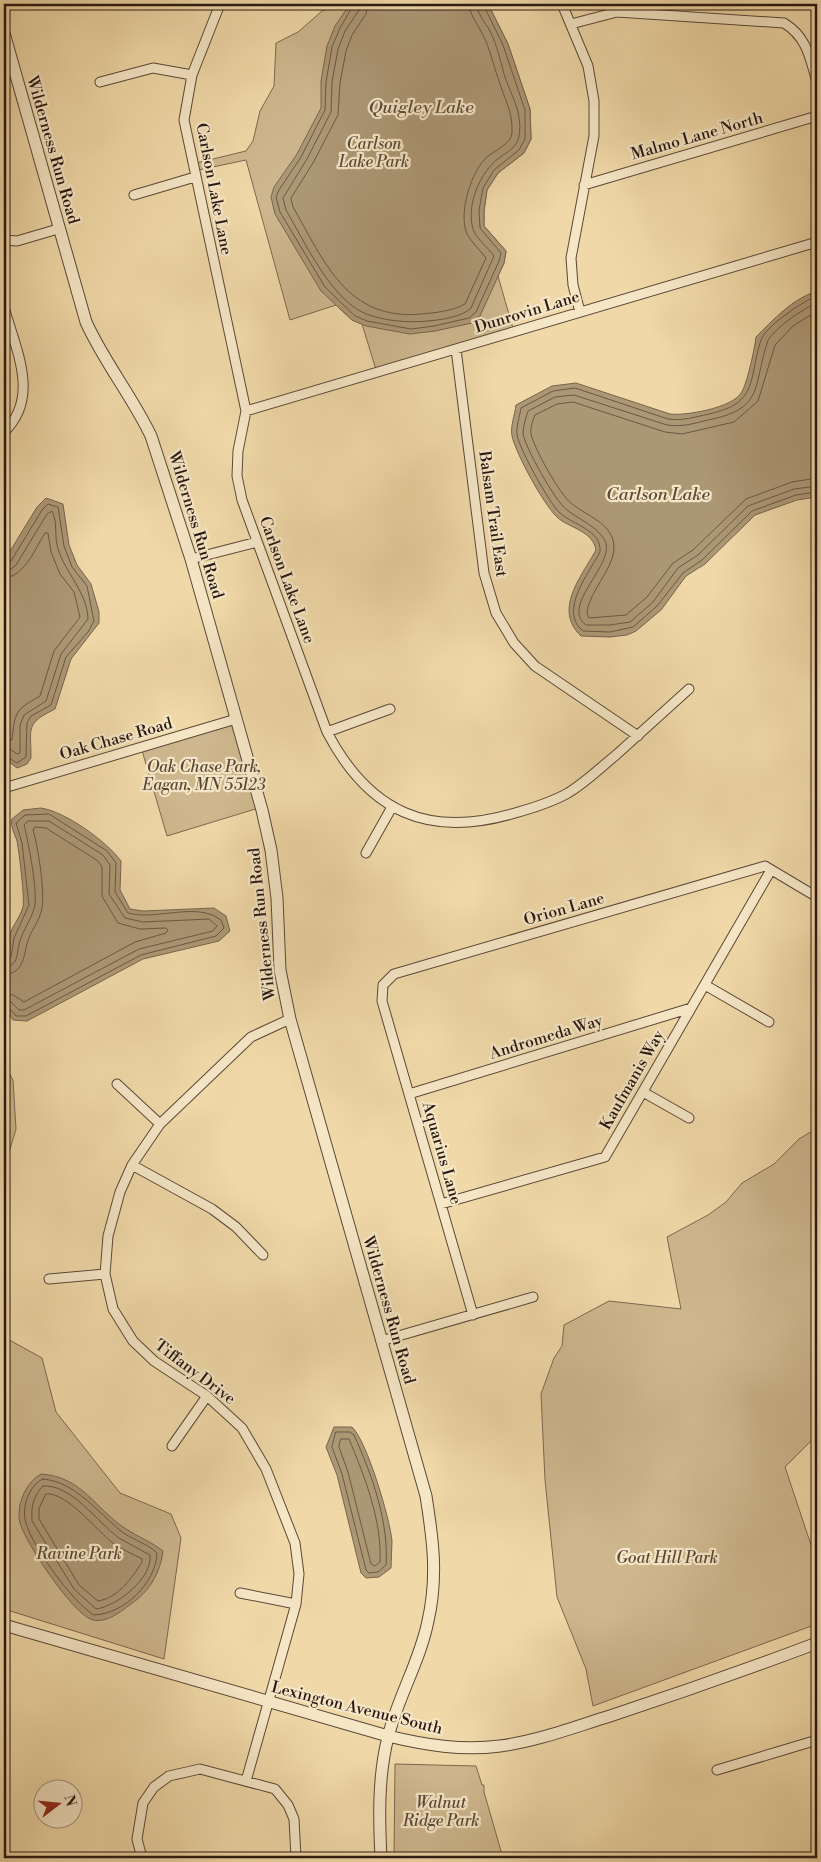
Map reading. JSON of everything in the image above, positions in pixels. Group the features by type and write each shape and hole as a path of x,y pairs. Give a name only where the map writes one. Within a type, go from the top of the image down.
{"street":[{"name":"Carlson Lake Lane","path":"220,4 192,75 184,120 246,411 238,451 237,476 242,500 256,542 327,732 340,756 354,776 371,793 392,807 420,818 445,823 472,823 498,818 543,805 568,793 588,779 689,689"},
{"path":"562,4 588,66 594,101 594,136 571,258 573,285 580,312"},
{"path":"571,24 617,12 784,23 797,31 806,43 817,82"},
{"name":"Wilderness Run Road","path":"4,33 58,229 86,322 104,358 144,420 151,436 190,559 262,807 271,850 277,898 280,970 290,1020 426,1496 434,1552 434,1585 428,1623 388,1736 379,1815 380,1858"},
{"path":"100,82 153,68 192,75"},
{"name":"Malmo Lane North","path":"584,184 817,116"},
{"path":"134,195 195,177"},
{"path":"4,240 17,240 58,229"},
{"name":"Dunrovin Lane","path":"246,411 817,242"},
{"path":"4,311 24,376 23,400 12,424 4,432"},
{"name":"Balsam Trail East","path":"456,349 484,573 496,613 514,642 535,666 638,736"},
{"path":"190,559 256,542"},
{"path":"327,732 390,709"},
{"name":"Oak Chase Road","path":"4,788 236,719"},
{"path":"366,853 392,807"},
{"name":"Orion Lane","path":"382,1001 383,985 394,974 765,866 771,870"},
{"path":"771,870 817,897"},
{"name":"Kaufmanis Way","path":"441,1204 605,1157 771,870"},
{"path":"705,985 769,1022"},
{"name":"Aquarius Lane","path":"382,1001 473,1314"},
{"name":"Andromeda Way","path":"409,1094 692,1008"},
{"name":"Tiffany Drive","path":"246,1781 296,1604 299,1574 295,1543 266,1469 242,1428 207,1396 154,1361 133,1341 113,1309 105,1274 108,1236 120,1192 132,1165 160,1124 251,1037 290,1020"},
{"path":"117,1084 160,1124"},
{"path":"643,1092 689,1118"},
{"path":"132,1165 212,1209 236,1227 262,1255"},
{"path":"49,1279 105,1274"},
{"path":"381,1341 533,1297"},
{"path":"172,1446 207,1396"},
{"path":"240,1593 296,1604"},
{"name":"Lexington Avenue South","path":"4,1625 268,1703 388,1736 427,1746 464,1748 500,1746 536,1739 685,1692 817,1644"},
{"path":"717,1770 817,1740"},
{"path":"142,1858 136,1839 143,1803 154,1787 169,1776 200,1770 275,1789 288,1805 294,1819 296,1858"}],"green space":[{"name":"Quigley Lake","path":"342,4 488,4 508,44 530,109 531,139 524,153 498,173 487,190 484,211 484,226 506,251 504,263 498,276 514,332 377,373 362,324 352,320 336,305 290,320 246,160 194,171 192,164 246,151 253,141 260,111 274,86 276,43 298,32 322,11"},
{"name":"Oak Chase Park, Eagan, MN 55123","path":"236,719 262,807 167,836 141,747"},
{"path":"4,1064 13,1080 16,1129 4,1169"},
{"name":"Goat Hill Park","path":"817,1128 817,1435 785,1467 817,1563 817,1624 593,1706 586,1669 557,1597 545,1480 541,1394 554,1358 562,1346 564,1325 609,1301 681,1309 667,1237 708,1215 726,1202 742,1183 774,1164 799,1139"},
{"name":"Ravine Park","path":"4,1337 42,1358 56,1412 120,1493 171,1514 181,1538 164,1659 4,1609"},
{"name":"Walnut Ridge Park","path":"395,1764 476,1766 482,1785 484,1785 484,1792 503,1858 394,1858"}],"water":[{"name":"Quigley Lake","path":"350,4 488,4 508,44 530,109 531,139 524,153 498,173 487,190 484,226 506,251 504,263 480,316 472,323 410,334 366,326 352,320 321,291 275,214 271,197 274,187 297,154 321,108 321,81 327,46 335,26"},
{"name":"Carlson Lake","path":"817,291 817,497 797,500 755,515 705,564 686,576 661,610 636,631 627,635 610,637 581,636 573,626 569,615 569,604 577,582 596,550 590,538 556,516 544,501 531,478 512,436 516,405 552,386 576,383 670,414 686,414 719,407 736,398 741,393 746,382 756,337 791,304"},
{"path":"46,498 63,504 69,545 77,565 91,584 99,612 99,623 71,659 55,709 34,723 31,733 31,758 27,764 17,768 4,758 4,561 37,507"},
{"path":"41,808 73,821 96,836 114,853 121,861 120,890 130,909 143,911 214,908 226,916 230,931 219,941 143,959 27,1021 13,1020 4,992 4,969 10,934 22,911 23,902 22,875 17,841 12,828 12,819 23,810"},
{"path":"334,1427 352,1427 358,1435 371,1463 382,1499 392,1541 391,1568 379,1577 366,1578 361,1573 337,1475 326,1447"},
{"path":"41,1474 55,1476 78,1487 115,1521 163,1551 157,1574 149,1587 138,1599 113,1616 98,1621 93,1620 74,1606 51,1577 31,1546 20,1523 19,1509 26,1489"}],"park label":[{"name":"Carlson Lake Park","path":"374,153"}]}
